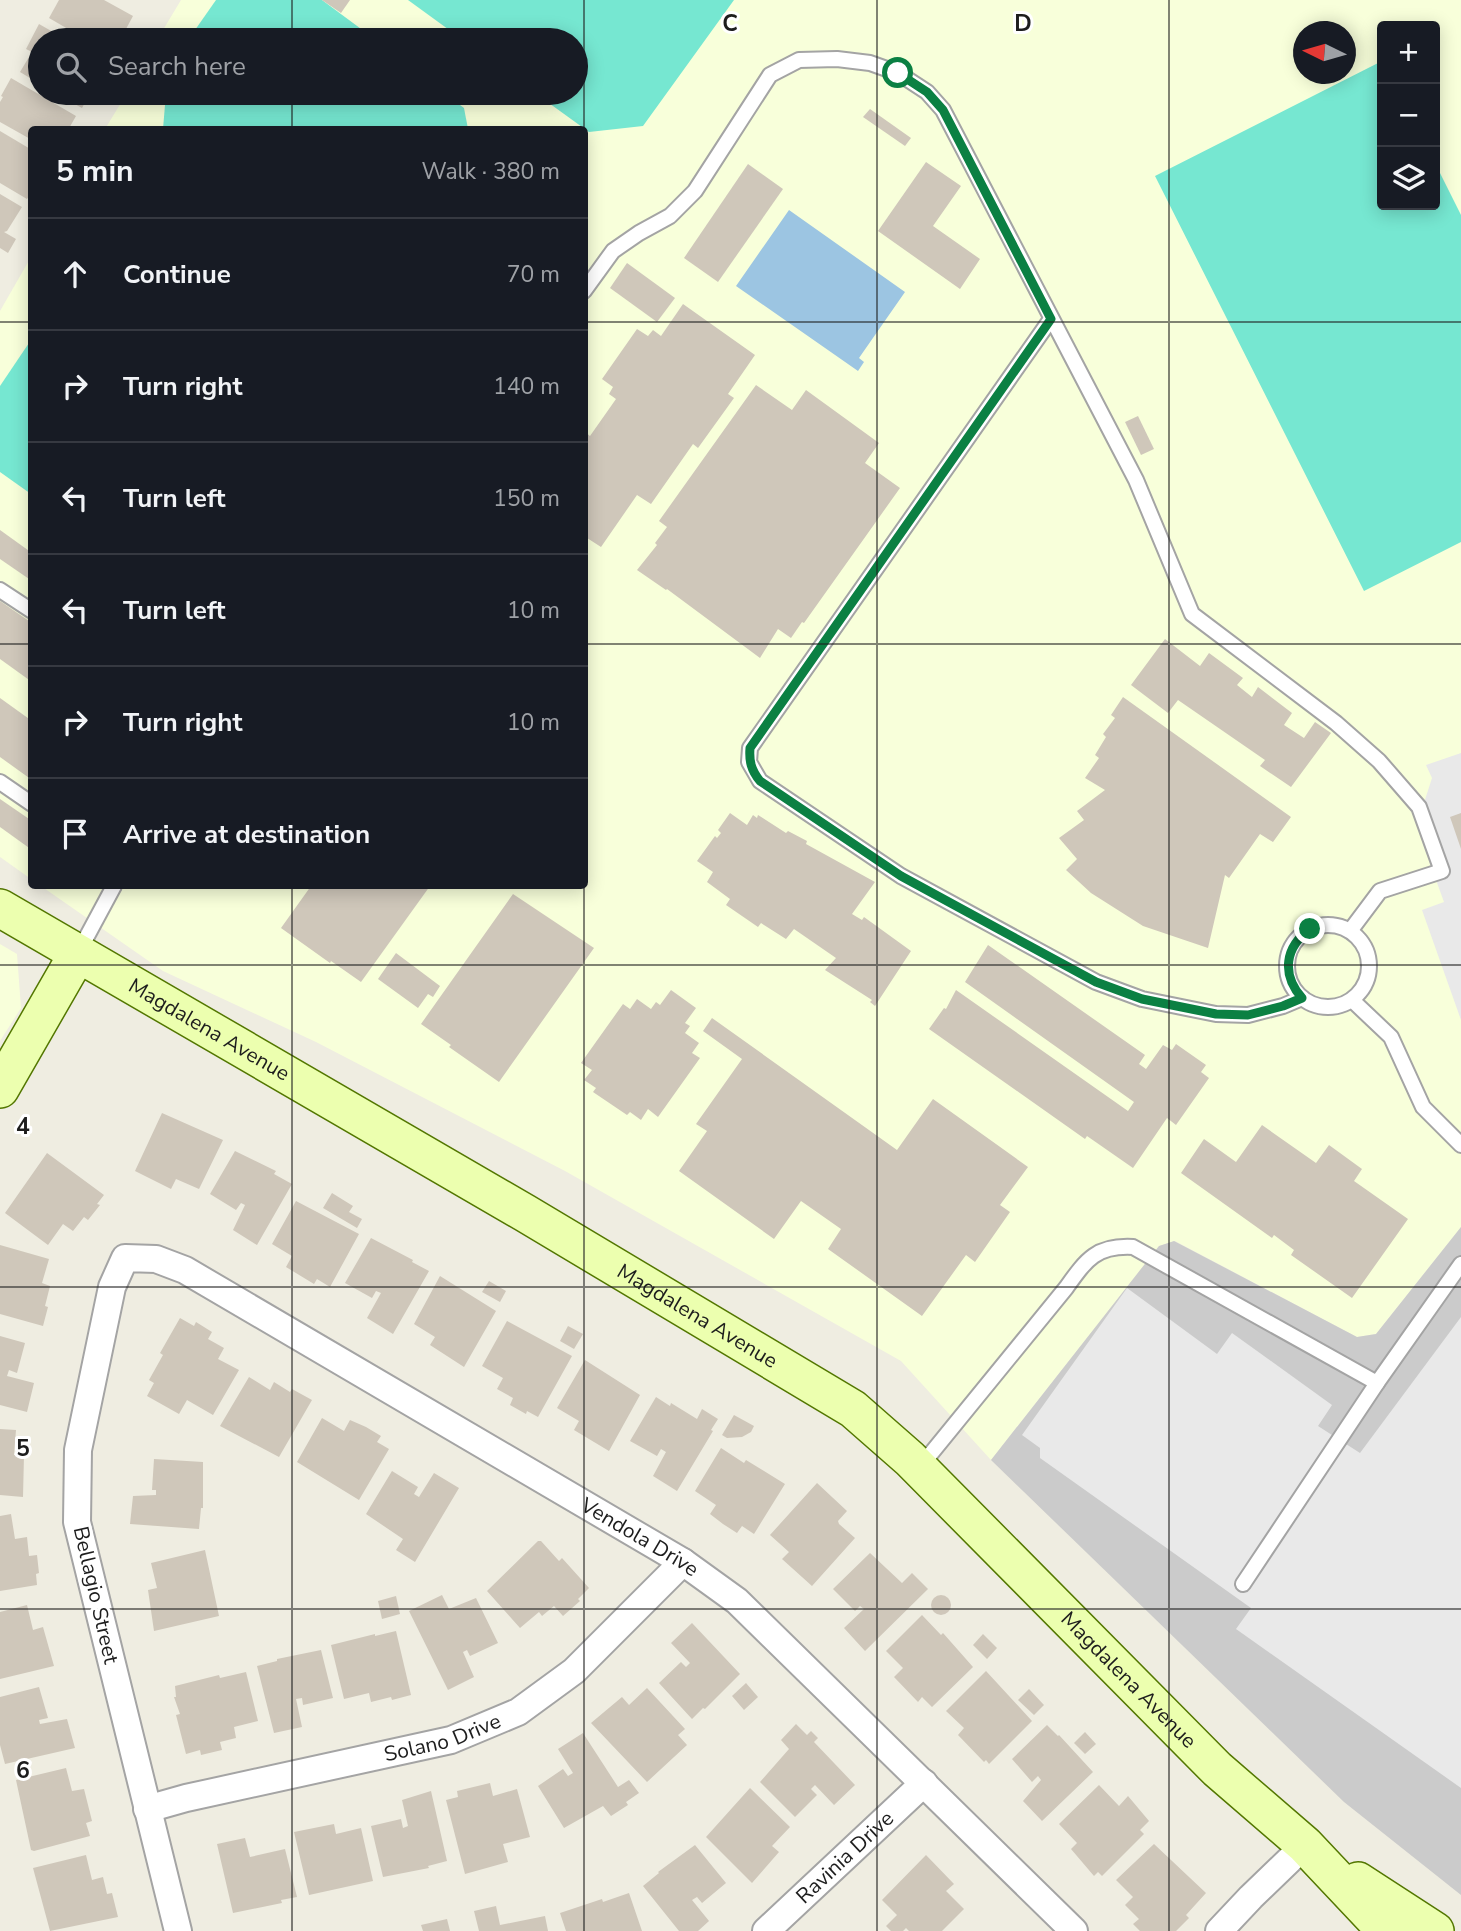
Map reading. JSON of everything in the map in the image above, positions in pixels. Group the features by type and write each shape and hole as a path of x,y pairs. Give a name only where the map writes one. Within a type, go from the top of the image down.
{"street":[{"name":"Magdalena Avenue","path":"0,908 767,1356 853,1409 919,1468 1217,1769 1305,1845 1386,1931"},
{"path":"0,1089 77,955"},
{"name":"Vendola Drive","path":"125,1258 156,1259 185,1270 682,1562 737,1601 1074,1931"},
{"name":"Bellagio Street","path":"125,1258 113,1287 78,1450 77,1522 178,1931"},
{"name":"Solano Drive","path":"147,1809 451,1740 518,1712 574,1671 682,1562"},
{"name":"Ravinia Drive","path":"765,1931 924,1783"},
{"name":"Magdalena Avenue","path":"1305,1845 1435,1931"},
{"path":"1219,1931 1305,1845"}],"lane":[{"path":"588,285 613,251 670,216 695,191 770,75 799,61 837,59 870,63 898,73 927,92 943,110 1136,480 1192,614 1336,723 1379,761 1419,807 1442,871 1380,891 1350,931"},
{"path":"1051,319 750,748 749,762 760,781 901,876 1096,982 1142,999 1216,1014 1248,1015 1302,998"},
{"path":"0,590 28,608"},
{"path":"0,782 28,801"},
{"path":"77,955 112,889"},
{"path":"1338,925 1350,931 1361,940 1370,966 1361,991 1352,1000 1327,1007 1302,998 1293,988 1289,976 1287,962 1291,948 1299,937 1310,929 1338,925"},
{"path":"1352,1000 1391,1037 1423,1107 1461,1145"},
{"path":"919,1468 1066,1288 1084,1261 1098,1252 1117,1246 1133,1247 1377,1383"},
{"path":"1244,1584 1377,1383 1461,1264"}],"shaded area":[{"path":"181,0 1461,0 1461,1227 1376,1334 1357,1337 1175,1241 1159,1246 991,1460 901,1361 565,1171 316,1042 163,971 45,889 588,889 588,126 107,126 120,105 588,105 588,28 164,28"},
{"path":"216,0 322,0 360,28 196,28"},
{"path":"408,0 734,0 643,126 589,132 588,126 581,126 552,105 588,105 588,28 446,28"},
{"path":"1377,64 1377,210 1440,210 1440,173 1461,215 1461,542 1364,591 1155,176 1337,84 1356,84 1356,74"},
{"path":"165,105 460,105 464,108 467,126 163,126"},
{"path":"789,210 905,292 859,358 864,362 858,371 736,286"},
{"path":"28,262 28,877 0,857 0,311"},
{"path":"28,344 28,492 0,472 0,386"},
{"path":"1461,753 1461,1020 1422,910 1444,902 1423,844 1421,824 1423,806 1432,778 1426,765"},
{"path":"0,944 17,954 21,1008 0,1041"},
{"path":"1461,1227 1461,1895 1344,1802 991,1460 1159,1246 1174,1241 1357,1337 1376,1334"},
{"path":"1127,1288 1217,1354 1232,1333 1332,1405 1318,1426 1360,1453 1461,1317 1461,1788 1236,1629 1251,1608 1040,1458 1040,1448 1022,1435"}],"building":[{"path":"59,0 104,0 133,16 126,28 66,28 49,18"},
{"path":"322,0 350,0 341,13"},
{"path":"28,59 28,77 20,72"},
{"path":"11,78 28,88 28,105 57,105 76,116 70,126 28,126 28,138 0,122 1,96"},
{"path":"870,109 911,138 905,146 863,117"},
{"path":"0,131 28,148 28,198 0,183"},
{"path":"926,162 961,186 933,226 980,259 960,289 878,231"},
{"path":"748,164 783,189 718,282 684,258"},
{"path":"0,194 22,207 4,232 16,239 8,253 0,248"},
{"path":"627,263 675,298 657,322 610,288"},
{"path":"683,304 755,355 728,394 734,398 698,448 693,444 651,504 637,495 601,547 588,539 588,434 590,436 616,399 609,394 613,387 602,379 637,329 648,336 653,330 661,336"},
{"path":"756,385 792,410 806,390 879,443 865,463 900,488 804,623 802,622 791,638 778,629 760,658 637,570 667,527 659,521"},
{"path":"1138,416 1154,449 1141,455 1125,422"},
{"path":"0,530 28,550 28,578 0,559"},
{"path":"0,601 28,620 28,679 0,659"},
{"path":"1165,639 1200,666 1209,653 1243,678 1237,685 1252,697 1258,687 1292,713 1284,725 1304,738 1315,722 1331,733 1291,787 1260,766 1265,760 1178,700 1168,713 1131,685"},
{"path":"1123,697 1291,817 1273,842 1260,834 1229,878 1225,875 1208,948 1143,926 1091,893 1066,870 1077,859 1059,838 1084,820 1077,811 1105,790 1085,778 1099,758 1095,755 1106,737 1103,734 1115,718 1111,715"},
{"path":"0,698 28,718 28,777 0,757"},
{"path":"0,799 28,818 28,847 0,827"},
{"path":"730,813 747,825 753,815 757,818 758,815 875,882 852,914 862,920 864,917 911,951 875,1006 870,1002 872,1000 825,970 836,958 794,929 786,939 761,923 758,927 726,905 730,899 707,882 713,872 697,861 715,836 717,838 721,833 718,830"},
{"path":"1461,813 1461,849 1450,817"},
{"path":"309,889 428,889 361,982 281,928"},
{"path":"513,894 594,948 499,1082 421,1024"},
{"path":"988,945 1145,1055 1139,1064 1146,1069 1163,1045 1172,1050 1176,1044 1206,1065 1201,1072 1209,1078 1176,1125 1167,1118 1133,1168 1087,1136 1085,1139 929,1029 944,1008 946,1009 956,990 1128,1111 1134,1102 965,982"},
{"path":"396,953 440,986 433,997 428,994 418,1008 378,979"},
{"path":"671,990 696,1008 685,1023 690,1026 685,1033 699,1043 692,1053 700,1058 658,1117 648,1109 641,1120 630,1112 627,1115 593,1092 596,1088 584,1080 592,1070 581,1063 623,1004 630,1009 637,999 651,1009 656,1002 660,1005"},
{"path":"712,1018 897,1150 933,1099 1028,1167 1000,1205 1010,1212 975,1262 966,1255 922,1316 828,1249 841,1229 801,1201 774,1239 679,1171 707,1131 696,1124 742,1059 703,1031"},
{"path":"162,1113 223,1140 199,1189 176,1179 171,1189 135,1171"},
{"path":"1262,1125 1316,1163 1329,1145 1362,1169 1354,1181 1408,1219 1352,1298 1291,1255 1294,1250 1274,1235 1272,1238 1181,1173 1204,1139 1236,1162"},
{"path":"235,1151 276,1171 274,1174 292,1184 257,1245 233,1230 245,1205 241,1203 236,1210 210,1194"},
{"path":"47,1153 104,1195 88,1220 84,1217 73,1231 63,1224 48,1245 5,1213"},
{"path":"332,1193 353,1206 349,1212 362,1219 357,1228 323,1208"},
{"path":"296,1201 359,1234 330,1287 317,1279 314,1284 286,1267 292,1256 272,1244"},
{"path":"371,1238 429,1271 393,1334 367,1318 381,1293 376,1291 372,1298 345,1283"},
{"path":"0,1245 49,1259 42,1283 50,1286 43,1326 0,1314"},
{"path":"440,1276 496,1311 464,1367 430,1345 435,1337 414,1324"},
{"path":"489,1281 506,1291 500,1302 482,1292"},
{"path":"180,1318 194,1326 196,1322 212,1332 208,1339 224,1348 218,1359 239,1370 213,1415 187,1400 179,1414 147,1396 154,1383 149,1380 163,1355 160,1353"},
{"path":"507,1321 572,1356 538,1417 510,1405 513,1398 497,1389 503,1378 482,1366"},
{"path":"568,1326 583,1334 574,1349 560,1341"},
{"path":"0,1336 25,1343 17,1373 9,1370 7,1376 34,1383 27,1412 0,1405"},
{"path":"585,1360 640,1395 609,1451 574,1430 579,1421 557,1408"},
{"path":"249,1377 270,1390 274,1382 290,1392 292,1389 312,1400 279,1457 220,1426"},
{"path":"656,1397 697,1419 702,1409 718,1419 677,1491 653,1476 666,1452 661,1449 657,1456 630,1441"},
{"path":"734,1415 754,1426 751,1432 742,1437 727,1438 722,1435"},
{"path":"322,1418 344,1431 350,1420 366,1427 381,1436 377,1442 389,1449 359,1500 297,1462"},
{"path":"0,1429 16,1430 14,1455 24,1455 23,1497 0,1495"},
{"path":"721,1448 785,1484 754,1534 742,1526 737,1533 723,1524 710,1514 716,1505 695,1491"},
{"path":"154,1459 203,1462 203,1508 199,1529 130,1524 133,1496 156,1495 156,1490 152,1490"},
{"path":"392,1471 418,1487 414,1494 419,1497 434,1473 459,1488 415,1562 396,1550 403,1539 366,1514"},
{"path":"817,1483 847,1511 838,1521 855,1538 812,1586 782,1559 789,1552 770,1535"},
{"path":"11,1514 15,1539 27,1537 29,1556 37,1555 39,1573 36,1574 37,1585 0,1591 0,1516"},
{"path":"538,1541 559,1561 562,1558 589,1588 578,1599 580,1601 563,1616 554,1606 542,1616 539,1612 520,1628 487,1591"},
{"path":"205,1550 219,1616 154,1631 148,1590 157,1588 151,1563"},
{"path":"870,1553 902,1583 912,1573 928,1589 865,1651 844,1628 864,1609 860,1606 855,1611 833,1589"},
{"path":"442,1595 449,1609 476,1598 498,1643 470,1656 467,1650 463,1652 474,1677 448,1690 409,1611"},
{"path":"937,1595 945,1595 951,1605 945,1615 937,1615 931,1609 931,1601"},
{"path":"396,1596 400,1614 382,1619 378,1601"},
{"path":"27,1605 33,1630 43,1627 54,1666 0,1679 0,1612"},
{"path":"922,1615 941,1635 943,1633 973,1667 932,1707 922,1697 918,1702 894,1677 903,1668 886,1651"},
{"path":"692,1623 740,1674 692,1719 659,1683 681,1662 686,1667 690,1663 671,1643"},
{"path":"396,1631 411,1695 371,1702 369,1693 344,1699 331,1645"},
{"path":"983,1634 997,1648 987,1659 973,1645"},
{"path":"321,1650 333,1698 303,1705 302,1698 296,1699 302,1727 274,1733 257,1666"},
{"path":"986,1671 1032,1721 989,1764 958,1735 964,1728 946,1711"},
{"path":"246,1672 258,1721 234,1727 236,1738 220,1742 222,1750 201,1755 200,1750 186,1754 176,1715 180,1714 174,1697 175,1686 219,1675 220,1678"},
{"path":"746,1683 758,1697 744,1710 732,1696"},
{"path":"39,1687 48,1718 39,1720 40,1724 67,1719 75,1748 5,1764 0,1745 0,1697"},
{"path":"647,1688 685,1729 678,1735 687,1745 647,1782 591,1723 622,1697 629,1705"},
{"path":"1029,1689 1044,1705 1034,1715 1018,1700"},
{"path":"796,1724 807,1735 811,1731 818,1738 814,1742 855,1785 834,1805 815,1785 811,1789 817,1795 795,1817 760,1782 789,1749 781,1740"},
{"path":"1047,1725 1093,1772 1042,1821 1023,1801 1041,1780 1038,1776 1032,1782 1012,1759"},
{"path":"1085,1732 1096,1744 1085,1754 1074,1743"},
{"path":"583,1733 618,1787 629,1780 639,1793 626,1802 628,1805 611,1816 603,1806 564,1828 538,1786 563,1769 568,1776 573,1773 558,1749"},
{"path":"66,1768 72,1791 84,1789 92,1821 86,1823 90,1836 31,1850 16,1780"},
{"path":"490,1783 493,1796 517,1789 530,1837 503,1844 508,1862 465,1874 446,1800 458,1797 457,1791"},
{"path":"1099,1785 1119,1806 1128,1796 1149,1821 1140,1830 1144,1834 1102,1876 1098,1872 1094,1876 1071,1849 1077,1843 1059,1824"},
{"path":"750,1788 790,1827 772,1846 779,1852 752,1883 706,1837"},
{"path":"431,1791 447,1861 428,1866 429,1868 383,1877 371,1826 401,1819 403,1828 408,1826 402,1800"},
{"path":"334,1824 336,1834 361,1828 373,1881 309,1895 294,1832"},
{"path":"245,1838 250,1857 285,1849 297,1897 281,1900 282,1903 233,1913 217,1844"},
{"path":"1154,1844 1206,1893 1186,1915 1189,1918 1176,1931 1140,1931 1133,1924 1139,1919 1125,1905 1133,1897 1116,1880"},
{"path":"695,1845 726,1883 702,1903 697,1897 692,1900 709,1921 698,1931 679,1931 643,1886"},
{"path":"86,1855 92,1880 103,1877 107,1894 112,1893 118,1917 50,1931 33,1868"},
{"path":"926,1855 954,1884 946,1891 964,1909 942,1931 909,1931 906,1928 903,1931 891,1931 886,1926 897,1915 882,1900"},
{"path":"629,1893 642,1931 566,1931 560,1913"},
{"path":"496,1906 500,1925 545,1916 548,1931 479,1931 474,1911"},
{"path":"447,1919 450,1931 423,1931 421,1925"}],"route":[{"path":"898,73 927,92 943,110 1051,319 750,748 749,762 754,774 760,781 901,876 1096,982 1142,999 1216,1014 1248,1015 1283,1006 1302,998 1293,988 1287,962 1291,948 1299,937 1310,929"}]}
